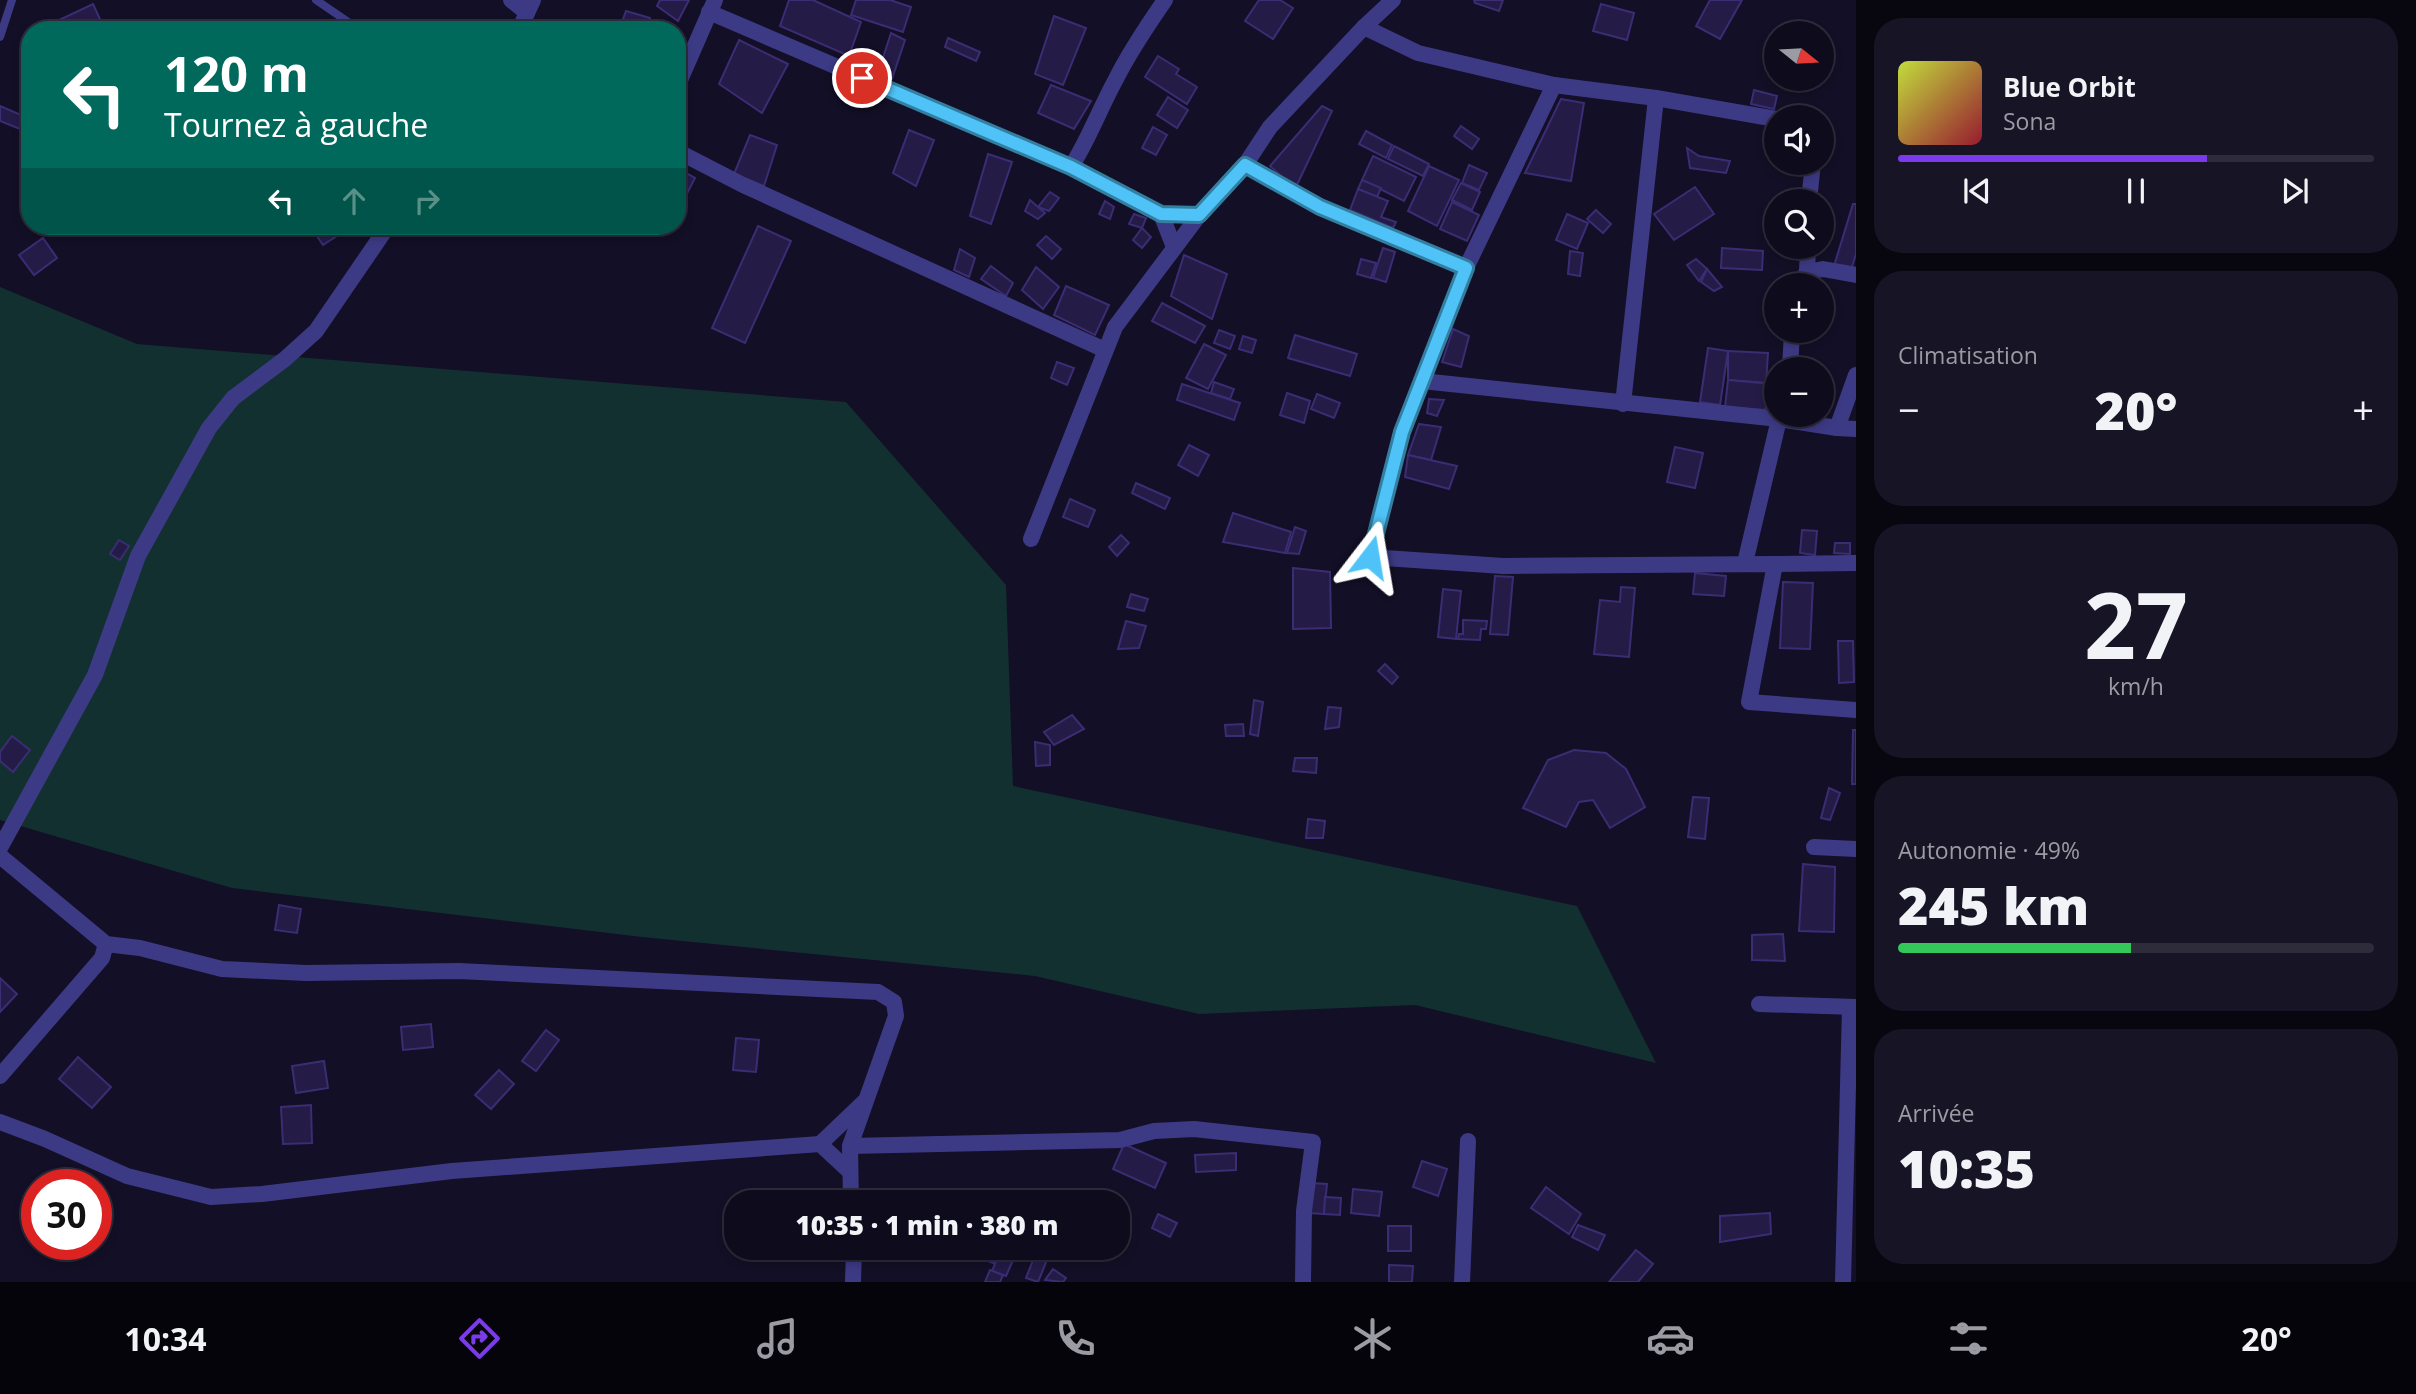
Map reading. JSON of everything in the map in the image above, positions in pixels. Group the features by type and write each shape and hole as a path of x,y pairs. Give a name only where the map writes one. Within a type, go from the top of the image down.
{"street":[{"path":"511,0 530,7"},
{"path":"1071,167 1088,141 1114,81 1165,0"},
{"path":"1031,539 1115,327 1199,215 1245,165 1270,127 1393,0"},
{"path":"686,66 712,6 1071,167 1161,214 1199,215"},
{"path":"1364,27 1418,53 1554,85 1656,98 1764,117"},
{"path":"1554,85 1466,268 1402,432 1370,557 1503,566 1856,563"},
{"path":"1623,404 1656,98"},
{"path":"686,156 743,185 1105,350"},
{"path":"1245,165 1320,207 1466,268"},
{"path":"1161,214 1174,247"},
{"path":"0,848 95,675 138,556 209,428 233,398 285,359 316,331 382,235"},
{"path":"1813,273 1822,268 1856,275"},
{"path":"1837,428 1856,375"},
{"path":"1422,381 1623,404 1764,416"},
{"path":"1745,563 1778,427"},
{"path":"1832,427 1856,429"},
{"path":"1774,564 1749,702 1856,710"},
{"path":"1814,847 1856,849"},
{"path":"0,856 106,944 140,948 222,969 306,973 459,971 878,992 894,1002 896,1016 850,1146 850,1190"},
{"path":"0,1076 102,958 106,944"},
{"path":"1759,1004 1853,1007 1843,1282"},
{"path":"0,1122 127,1176 211,1197 262,1194 452,1171 820,1144 866,1100"},
{"path":"850,1146 1120,1140 1154,1131 1194,1129 1313,1142 1304,1211 1303,1282"},
{"path":"1462,1282 1468,1141"},
{"path":"820,1144 849,1171"},
{"path":"853,1282 854,1260"}],"lane":[{"path":"0,37 12,0"},
{"path":"316,0 347,21"}],"green space":[{"path":"0,287 137,344 846,402 1006,585 1013,786 1577,906 1656,1063 1415,1005 1199,1014 1035,976 642,937 232,888 0,820"}],"building":[{"path":"660,0 689,0 678,21 657,6"},
{"path":"789,0 813,0 861,22 849,56 780,26"},
{"path":"856,0 890,0 911,7 903,32 851,15"},
{"path":"1259,0 1280,0 1293,8 1273,39 1245,21"},
{"path":"1474,0 1503,0 1499,11 1475,3"},
{"path":"1710,0 1742,0 1720,39 1696,26"},
{"path":"93,4 101,21 57,21"},
{"path":"1601,4 1634,13 1627,40 1593,31"},
{"path":"626,11 650,18 650,21 622,21"},
{"path":"1054,16 1086,28 1063,85 1035,74"},
{"path":"891,33 905,40 892,79 878,73"},
{"path":"948,38 980,52 976,61 945,47"},
{"path":"739,40 788,64 762,113 719,84"},
{"path":"1158,56 1179,69 1176,74 1197,87 1187,104 1145,77"},
{"path":"1051,85 1091,101 1074,129 1038,113"},
{"path":"1754,90 1777,96 1775,105 1764,107 1751,104"},
{"path":"1168,97 1188,110 1177,128 1157,115"},
{"path":"1561,99 1584,103 1571,181 1525,173"},
{"path":"0,106 21,115 21,129 0,121"},
{"path":"1322,106 1332,111 1295,189 1270,166"},
{"path":"1461,126 1479,139 1472,149 1454,136"},
{"path":"1153,127 1167,135 1156,155 1142,148"},
{"path":"909,130 934,140 916,186 893,173"},
{"path":"1366,131 1392,145 1386,158 1359,144"},
{"path":"750,135 777,145 764,186 734,174"},
{"path":"1394,146 1429,164 1423,176 1388,159"},
{"path":"1687,148 1699,156 1730,161 1726,173 1690,168"},
{"path":"988,154 1012,162 991,224 970,216"},
{"path":"1373,156 1416,177 1404,201 1362,180"},
{"path":"1469,165 1487,173 1479,190 1462,183"},
{"path":"1429,166 1459,180 1437,226 1408,211"},
{"path":"686,173 695,178 686,196"},
{"path":"1362,180 1381,188 1377,197 1358,189"},
{"path":"1461,183 1480,192 1472,210 1452,200"},
{"path":"1695,187 1714,214 1674,240 1654,214"},
{"path":"1358,189 1388,201 1381,217 1396,222 1393,228 1350,210"},
{"path":"1050,192 1059,198 1049,211 1038,207"},
{"path":"1030,200 1045,213 1038,219 1025,211"},
{"path":"1105,201 1114,207 1110,219 1099,214"},
{"path":"1452,202 1479,215 1467,241 1440,229"},
{"path":"1853,204 1856,204 1856,254 1851,270 1834,266"},
{"path":"1596,210 1611,224 1603,233 1587,219"},
{"path":"1134,214 1146,218 1142,228 1129,224"},
{"path":"1567,214 1588,223 1577,249 1556,240"},
{"path":"758,226 791,241 745,343 712,328"},
{"path":"1142,228 1151,237 1142,248 1133,240"},
{"path":"316,235 336,235 337,236 323,245"},
{"path":"1046,236 1061,249 1052,259 1037,245"},
{"path":"43,238 57,258 34,275 19,255"},
{"path":"1383,248 1395,252 1386,282 1373,278"},
{"path":"1722,248 1763,251 1762,270 1721,268"},
{"path":"960,249 975,258 969,277 954,270"},
{"path":"1570,251 1583,253 1580,276 1568,274"},
{"path":"1184,255 1227,274 1212,319 1171,296"},
{"path":"1361,259 1376,263 1371,278 1357,274"},
{"path":"1696,259 1707,269 1699,281 1687,265"},
{"path":"991,266 1013,283 1006,296 981,279"},
{"path":"1036,267 1059,287 1043,309 1022,290"},
{"path":"1707,269 1722,287 1714,291 1701,282"},
{"path":"1066,286 1109,305 1095,335 1054,315"},
{"path":"1162,303 1205,326 1195,343 1152,321"},
{"path":"1453,329 1469,336 1461,367 1442,362"},
{"path":"1219,330 1235,336 1230,349 1214,343"},
{"path":"1295,335 1357,354 1350,376 1288,358"},
{"path":"1243,336 1256,340 1252,353 1239,349"},
{"path":"1204,344 1226,355 1208,389 1186,378"},
{"path":"1708,348 1728,351 1720,405 1700,402"},
{"path":"1728,351 1768,353 1768,357 1764,357 1764,383 1728,380"},
{"path":"1057,362 1074,368 1067,385 1051,378"},
{"path":"1728,380 1764,383 1764,410 1725,407"},
{"path":"1214,382 1234,389 1230,399 1211,393"},
{"path":"1182,384 1240,403 1234,420 1177,400"},
{"path":"1287,393 1310,401 1304,423 1280,415"},
{"path":"1317,394 1340,403 1334,418 1311,409"},
{"path":"1429,399 1444,400 1437,416 1427,413"},
{"path":"1419,424 1441,427 1431,460 1408,455"},
{"path":"1189,445 1209,455 1198,476 1178,465"},
{"path":"1675,447 1703,453 1695,488 1667,482"},
{"path":"1408,455 1457,466 1449,489 1405,477"},
{"path":"1136,483 1170,498 1165,509 1132,493"},
{"path":"1070,499 1095,510 1088,527 1063,517"},
{"path":"1233,513 1291,532 1285,553 1223,542"},
{"path":"1295,527 1306,531 1299,554 1287,553"},
{"path":"1802,530 1817,531 1815,555 1800,553"},
{"path":"1121,535 1129,543 1117,556 1109,547"},
{"path":"119,540 129,546 120,560 110,554"},
{"path":"1835,543 1850,543 1850,554 1834,553"},
{"path":"1293,568 1330,572 1331,628 1293,629"},
{"path":"1695,573 1726,576 1724,596 1693,594"},
{"path":"1495,576 1513,577 1508,635 1490,634"},
{"path":"1783,582 1813,583 1810,649 1780,648"},
{"path":"1621,587 1635,588 1629,657 1594,654 1600,600 1620,602"},
{"path":"1443,589 1461,591 1456,639 1438,637"},
{"path":"1131,594 1148,599 1144,611 1127,607"},
{"path":"1463,620 1487,621 1486,629 1481,629 1480,640 1458,639 1459,634 1463,634"},
{"path":"1126,621 1146,626 1139,648 1118,649"},
{"path":"1838,641 1853,641 1854,682 1839,683"},
{"path":"1385,664 1398,677 1392,684 1378,671"},
{"path":"1254,700 1263,702 1258,736 1250,734"},
{"path":"1328,707 1341,708 1339,727 1325,729"},
{"path":"1072,715 1084,729 1054,745 1044,732"},
{"path":"1243,724 1244,736 1226,736 1225,725"},
{"path":"1853,730 1856,730 1856,784 1852,784"},
{"path":"12,736 30,750 13,772 0,761 0,752"},
{"path":"1035,742 1050,745 1050,765 1036,766"},
{"path":"1574,750 1606,753 1626,769 1645,807 1610,828 1593,800 1579,802 1566,827 1523,808 1548,760"},
{"path":"1295,758 1317,758 1316,773 1293,771"},
{"path":"1829,788 1840,793 1830,820 1821,818"},
{"path":"1693,797 1709,798 1705,839 1688,837"},
{"path":"1308,819 1325,821 1323,838 1306,838"},
{"path":"1803,864 1835,867 1834,932 1799,931"},
{"path":"279,905 301,909 297,933 275,930"},
{"path":"1783,934 1785,961 1752,960 1752,935"},
{"path":"0,978 17,994 0,1012"},
{"path":"431,1024 433,1047 403,1050 401,1027"},
{"path":"546,1030 559,1040 536,1071 522,1061"},
{"path":"736,1038 759,1040 756,1072 733,1070"},
{"path":"78,1057 111,1087 92,1108 59,1079"},
{"path":"324,1061 328,1088 296,1093 292,1066"},
{"path":"499,1070 514,1084 491,1109 475,1095"},
{"path":"311,1105 312,1143 283,1144 281,1107"},
{"path":"1124,1144 1166,1163 1155,1188 1113,1169"},
{"path":"1236,1153 1236,1170 1196,1172 1195,1155"},
{"path":"1422,1161 1447,1169 1438,1196 1413,1187"},
{"path":"1311,1183 1327,1184 1324,1214 1308,1213"},
{"path":"1546,1187 1581,1214 1569,1234 1531,1208"},
{"path":"1353,1189 1382,1192 1379,1216 1351,1213"},
{"path":"1325,1197 1341,1198 1340,1215 1324,1214"},
{"path":"1770,1213 1771,1234 1720,1242 1720,1216"},
{"path":"1158,1214 1177,1223 1170,1237 1152,1228"},
{"path":"1578,1225 1605,1235 1598,1250 1572,1237"},
{"path":"1388,1226 1411,1226 1411,1251 1388,1251"},
{"path":"1636,1250 1653,1264 1638,1282 1609,1282"},
{"path":"997,1260 1013,1260 1006,1276 992,1271"},
{"path":"1033,1260 1047,1260 1038,1282 1026,1278"},
{"path":"1389,1265 1413,1266 1412,1282 1389,1282"},
{"path":"1053,1269 1066,1278 1063,1282 1045,1280"},
{"path":"990,1270 1003,1275 1000,1282 985,1282"}],"route":[{"path":"862,78 1071,167 1161,214 1199,215 1245,165 1320,207 1466,268 1402,432 1370,557"}]}
